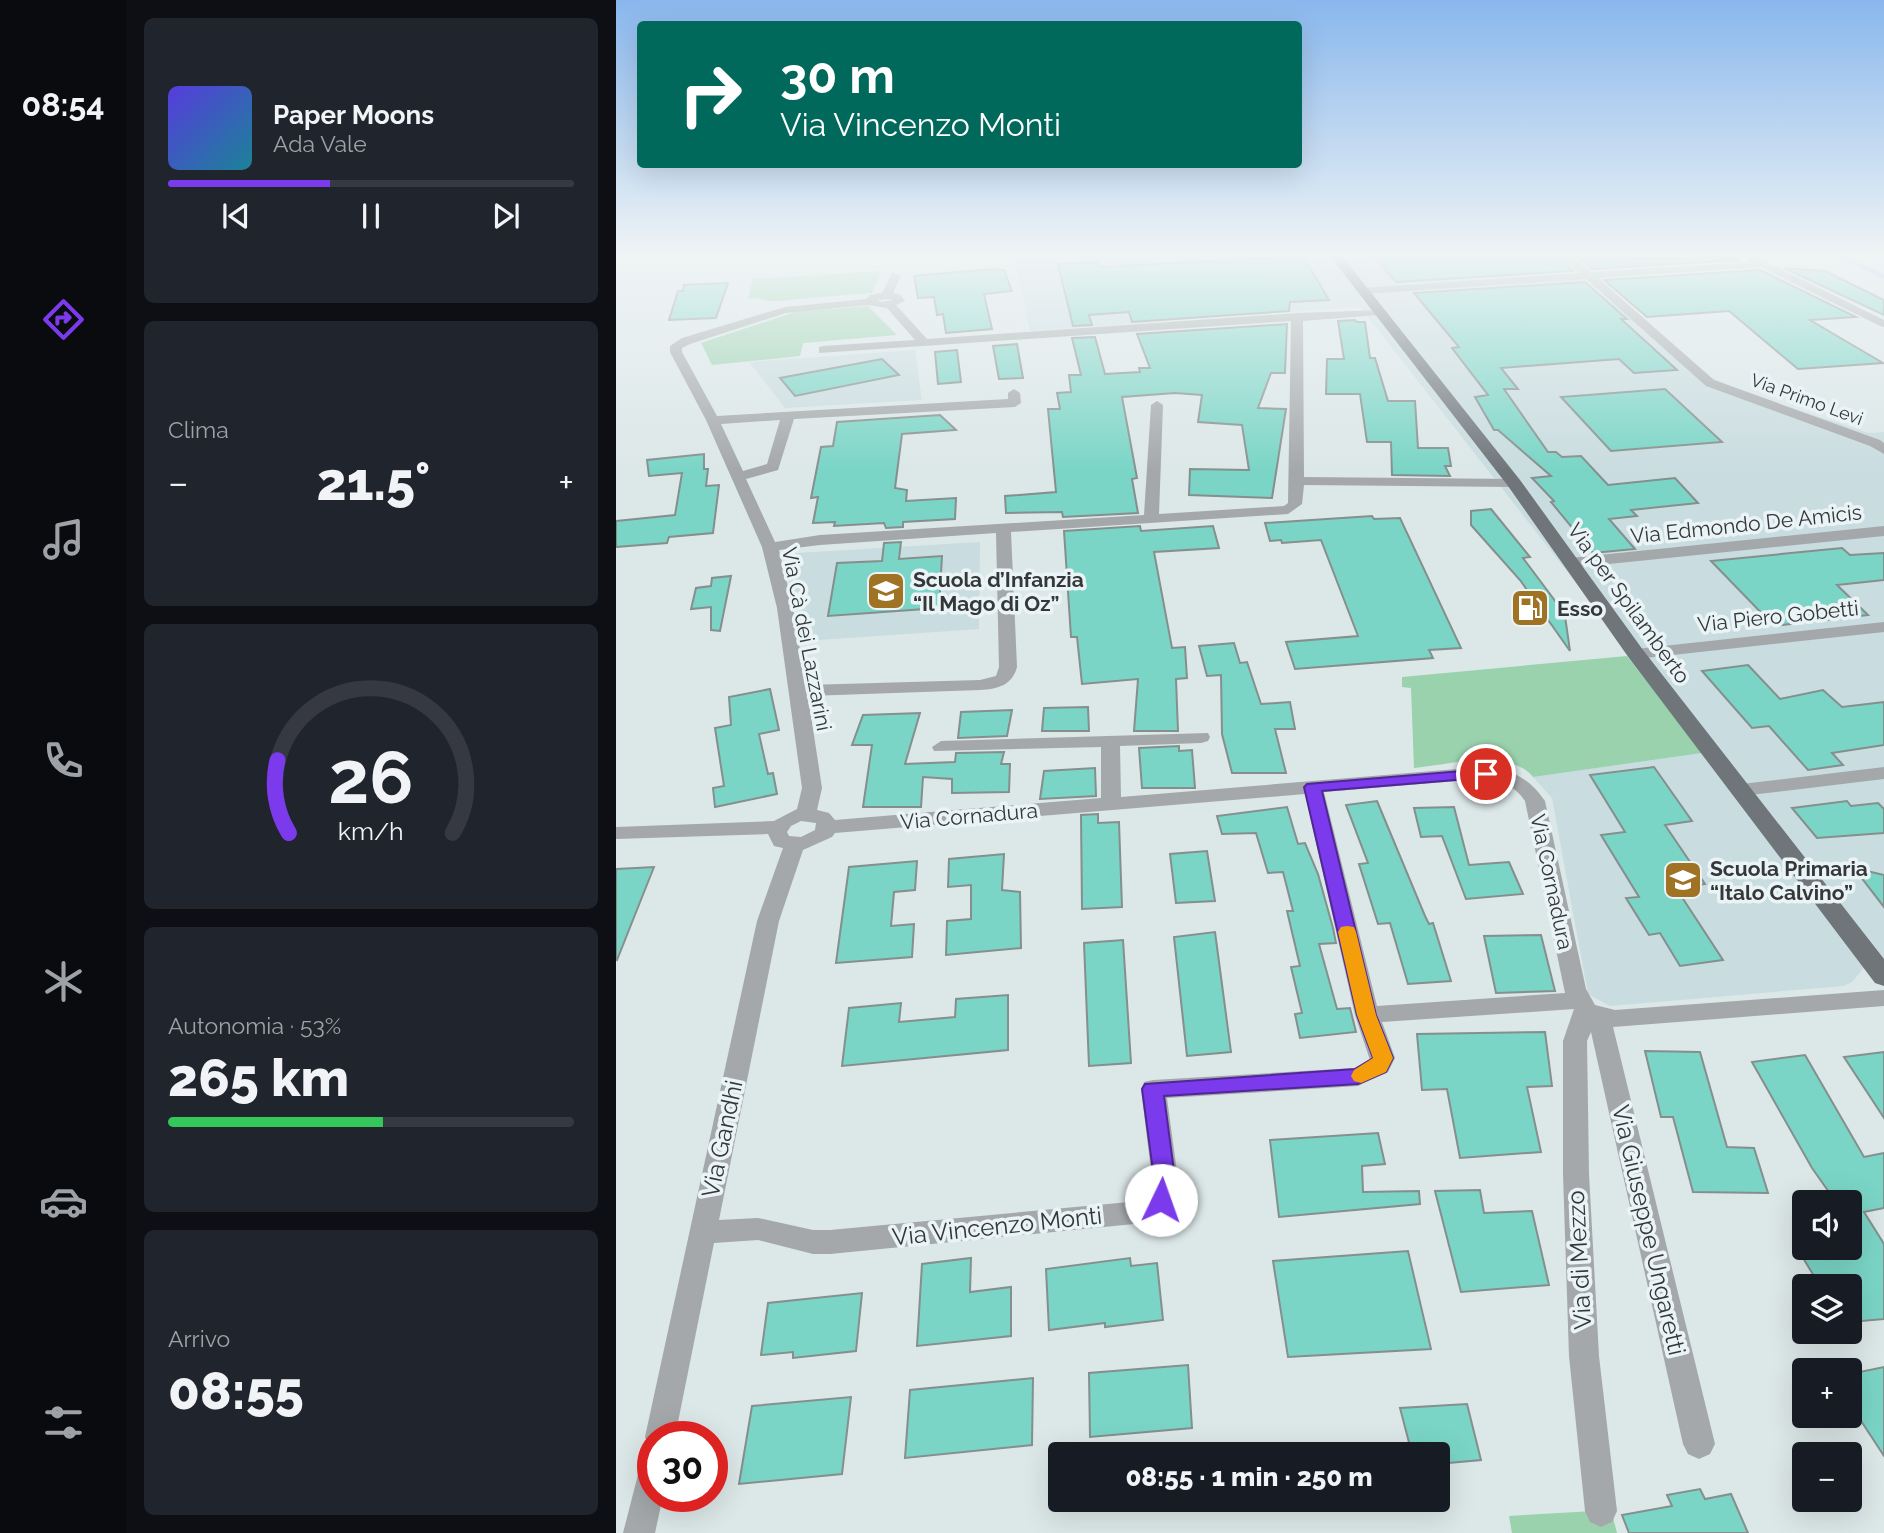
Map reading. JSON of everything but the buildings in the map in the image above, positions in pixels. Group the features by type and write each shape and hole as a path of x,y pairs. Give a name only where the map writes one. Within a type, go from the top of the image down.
{"main road":[{"name":"Via per Spilamberto","path":"1391,328 1514,483 1636,654 1884,976"}],"street":[{"name":"Via Cà dei Lazzarini","path":"730,328 677,346 676,352 740,476 770,547 785,608 812,788 806,814"},
{"path":"911,328 924,343"},
{"path":"823,350 1138,328"},
{"path":"770,547 820,540 1288,510 1295,504 1297,481 1297,328"},
{"name":"Via Primo Levi","path":"1646,328 1710,383 1875,443 1884,450"},
{"path":"713,420 1015,403 1014,393"},
{"path":"1151,520 1157,405"},
{"path":"740,476 773,467 788,416"},
{"path":"1297,481 1514,483"},
{"path":"796,691 980,685 1004,678 1008,667 1003,529"},
{"name":"Via Edmondo De Amicis","path":"1570,563 1884,531"},
{"name":"Via Piero Gobetti","path":"1636,654 1884,627"},
{"path":"941,747 1201,737"},
{"path":"1110,741 1111,804"},
{"path":"1742,790 1884,773"},
{"name":"Via Cornadura","path":"827,827 1478,774 1511,777 1521,783 1535,801 1574,989 1589,1009"},
{"name":"Via Vincenzo Monti","path":"703,1232 758,1229 795,1239 830,1242 1144,1212 1161,1200 1166,1186 1153,1089 1358,1077 1379,1066 1383,1058 1367,1015 1312,787"},
{"path":"616,833 787,836 812,841 824,833 827,827 822,817 806,814 789,818 787,836"},
{"name":"Via Gandhi","path":"663,1421 768,921 783,870 787,836"},
{"path":"1367,1015 1589,1009 1615,1019 1884,998"},
{"name":"Via Giuseppe Ungaretti","path":"1589,1009 1699,1444"},
{"name":"Via di Mezzo","path":"1589,1009 1576,1041 1576,1174 1584,1356 1601,1511"},
{"path":"639,1533 644,1512"}],"shaded area":[{"path":"1029,328 1078,328 1030,331"},
{"path":"1376,328 1643,328 1700,373 1755,396 1869,433 1884,432 1884,976"},
{"path":"915,350 922,400 785,408 749,362"},
{"name":"Scuola d’Infanzia “Il Mago di Oz”","path":"980,542 979,629 804,641 782,554"},
{"name":"Scuola Primaria “Italo Calvino”","path":"1702,753 1862,963 1863,969 1852,982 1843,986 1610,1006 1588,994 1552,798 1533,777"}],"green space":[{"path":"748,328 890,328 897,335 803,343 800,356 712,365 701,343"},
{"path":"1627,656 1702,753 1533,777 1523,768 1494,761 1477,760 1414,768 1411,688 1402,687 1402,677"},
{"path":"1611,1510 1617,1533 1512,1533 1509,1516"}],"slow traffic":[{"path":"1347,932 1367,1015 1383,1058 1379,1066 1361,1076"}],"place":[{"name":"Scuola d’Infanzia “Il Mago di Oz”","path":"886,591"},
{"name":"Esso","path":"1530,608"},
{"name":"Scuola Primaria “Italo Calvino”","path":"1683,880"}],"route":[{"path":"1161,1200 1166,1186 1153,1089 1358,1077 1379,1066 1383,1058 1367,1015 1312,787 1486,774"}]}
